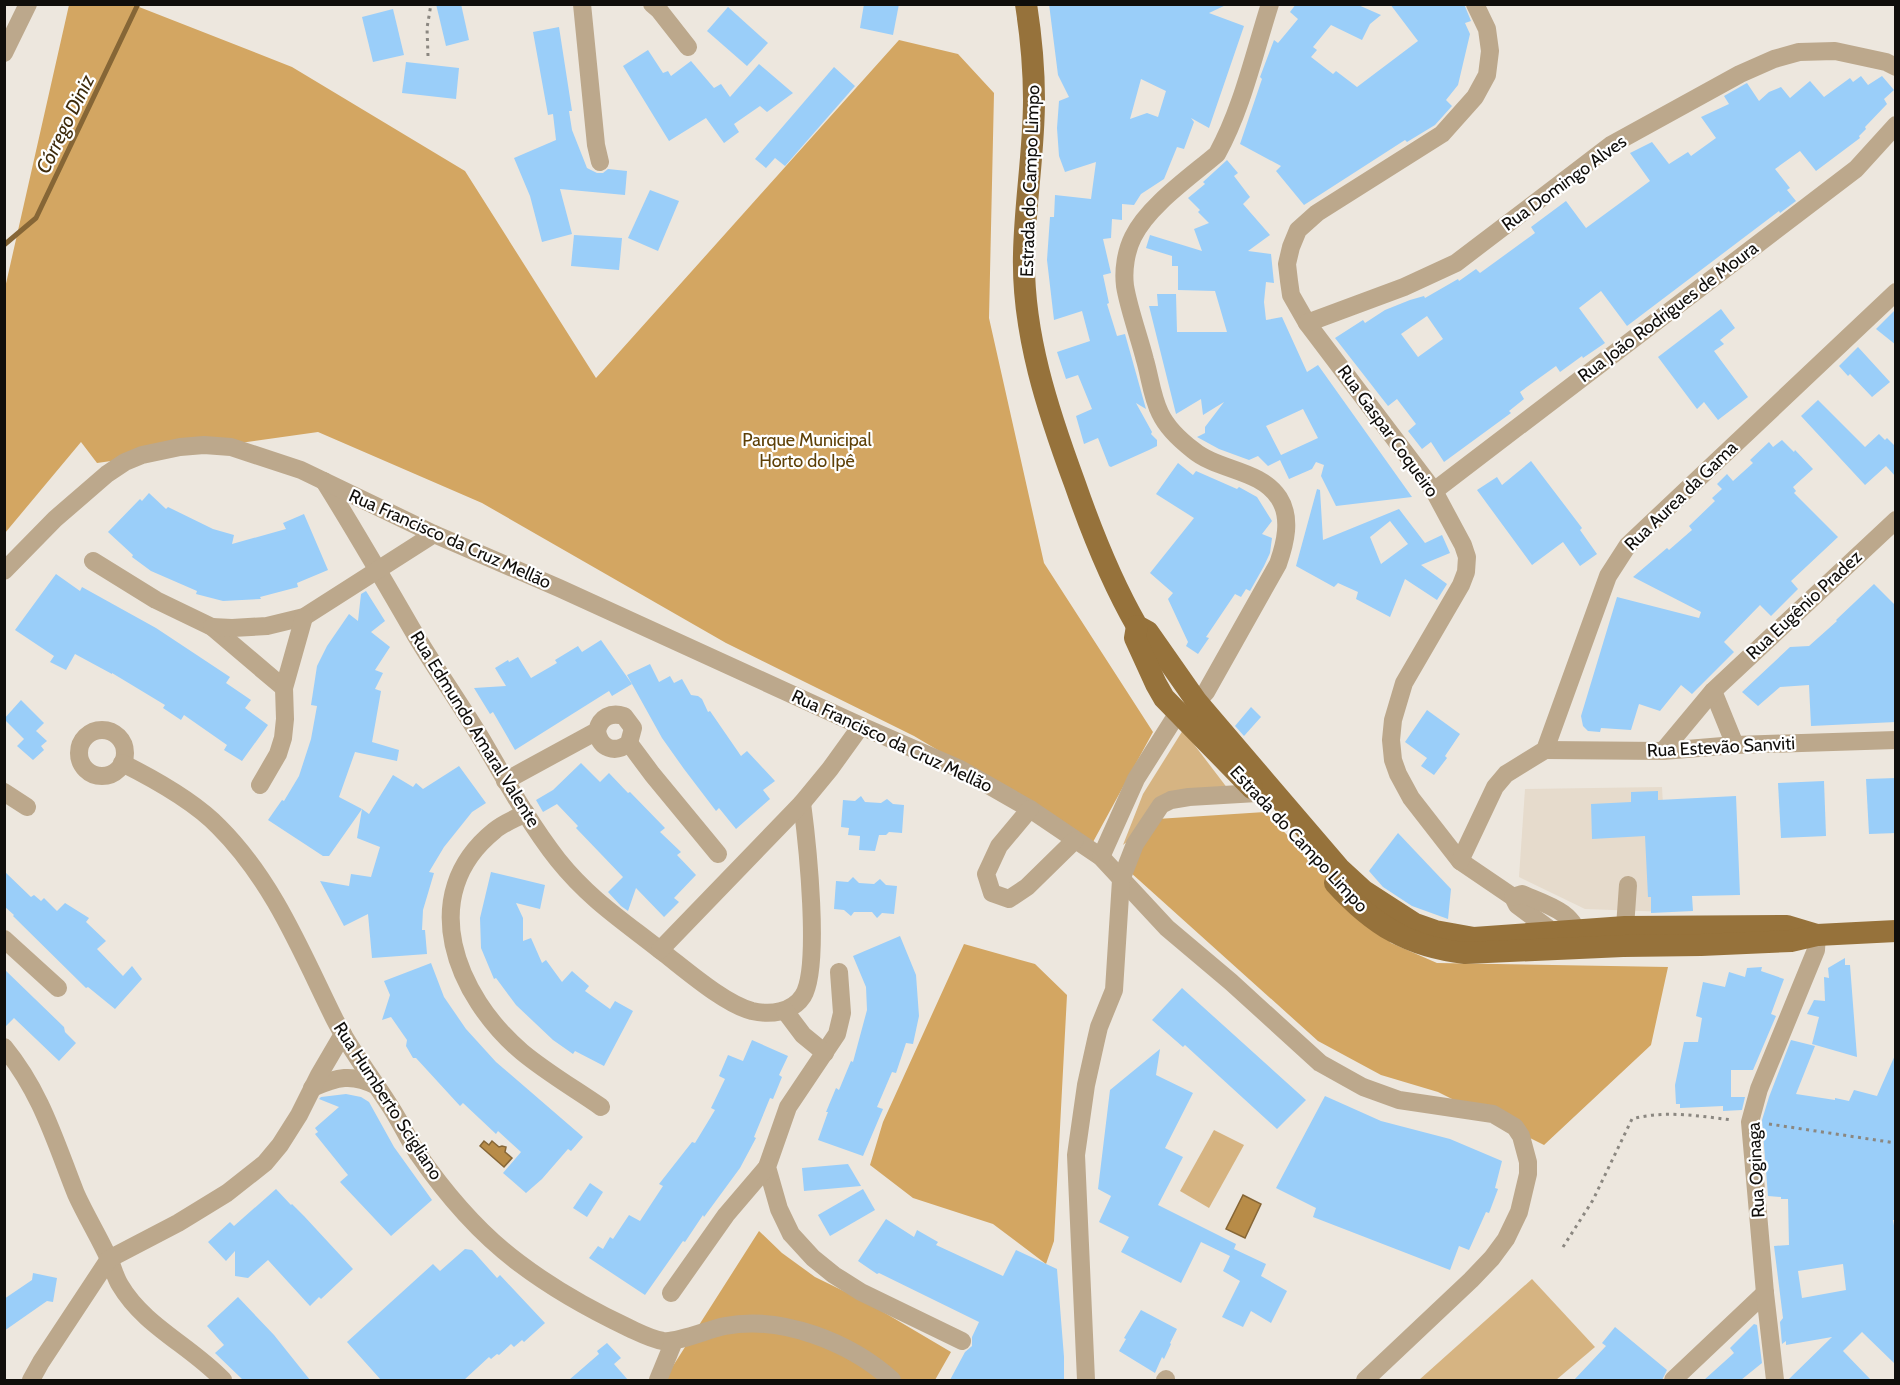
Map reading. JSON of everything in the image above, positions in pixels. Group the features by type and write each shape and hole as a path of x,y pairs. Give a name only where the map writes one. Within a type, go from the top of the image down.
{"main road":[{"name":"Estrada do Campo Limpo","path":"1026,4 1033,52 1034,102 1024,256 1028,309 1038,367 1057,435 1096,544 1137,626 1135,638 1164,698 1188,706 1219,727 1339,867 1364,891 1399,915 1435,931 1474,938 1579,939 1701,945 1791,940 1817,935 1891,932"},
{"name":"Estrada do Campo Limpo","path":"1188,706 1257,793 1347,897 1376,922 1393,933 1444,951 1465,953 1553,940"},
{"name":"Estrada do Campo Limpo","path":"1579,939 1625,927 1787,926 1817,935"}],"street":[{"path":"4,53 28,4"},
{"path":"1101,857 1136,779 1188,706 1206,692 1278,564 1284,546 1286,513 1280,498 1265,484 1194,452 1174,433 1160,412 1125,286 1125,263 1132,239 1143,219 1217,154 1224,141 1270,4"},
{"name":"Rua Gaspar Coqueiro","path":"1475,4 1487,29 1490,51 1487,75 1476,97 1442,134 1317,213 1299,230 1291,247 1287,264 1291,295 1307,322 1434,491 1467,557 1466,572 1461,585 1404,683 1393,720 1391,740 1393,760 1398,774 1411,798 1460,861 1513,897 1517,905 1553,940"},
{"path":"585,5 596,145 600,162"},
{"path":"661,6 687,47"},
{"name":"Rua Domingo Alves","path":"1307,322 1404,287 1456,263 1611,145 1740,74 1774,59 1799,52 1835,51 1894,66"},
{"name":"Rua João Rodrigues de Moura","path":"1434,491 1856,168 1896,125"},
{"name":"Rua Aurea da Gama","path":"1545,750 1608,576 1628,545 1896,292"},
{"name":"Rua Francisco da Cruz Mellão","path":"4,571 56,519 106,474 125,462 142,455 180,447 204,445 231,447 267,458 324,481 434,534 960,769 1030,809 1101,857 1167,928 1231,982 1320,1063 1363,1087 1399,1100 1492,1114 1515,1127 1521,1137 1528,1162 1528,1174 1519,1212 1506,1239 1471,1280 1365,1380"},
{"name":"Rua Edmundo Amaral Valente","path":"324,481 505,781 557,859 603,907 696,977 740,1006 765,1012 785,1011"},
{"name":"Rua Eugênio Pradez","path":"1663,751 1713,691 1896,520"},
{"path":"213,627 267,626 304,617 434,534"},
{"path":"93,561 156,600 213,627 284,688"},
{"path":"260,785 278,754 283,738 284,688 304,617"},
{"path":"1713,691 1735,746"},
{"path":"610,715 624,716 633,729 629,742 623,747 609,748 599,739 597,731 603,718 610,715"},
{"path":"660,950 802,803 861,726"},
{"path":"505,781 597,731"},
{"name":"Rua Estevão Sanviti","path":"1545,750 1663,751 1896,740"},
{"path":"629,742 717,854"},
{"path":"1460,861 1495,787 1506,774 1545,750"},
{"name":"Rua Humberto Scigliano","path":"122,762 174,792 218,826 255,868 301,946 343,1034 417,1152 479,1227 518,1262 611,1320 647,1336 663,1341 674,1341"},
{"path":"4,792 27,807"},
{"path":"1086,1380 1076,1155 1086,1085 1096,1040 1114,990 1122,880 1135,844 1161,805 1188,796 1257,793"},
{"path":"802,803 810,888 812,956 804,994 797,1003 785,1011 803,1035 825,1053"},
{"path":"1030,809 999,846 986,874 992,893 1009,899 1028,887 1075,840"},
{"path":"526,813 495,830 480,843 464,864 451,906 450,926 454,950 460,970 505,1035 522,1052 601,1107"},
{"path":"1625,927 1628,885"},
{"name":"Rua Gaspar Coqueiro","path":"1513,897 1522,894 1558,910 1572,920 1579,939"},
{"name":"Rua Oginaga","path":"1775,1380 1750,1122 1759,1089 1816,950 1817,935"},
{"path":"4,939 58,988"},
{"path":"670,1293 731,1208 767,1167 788,1107 837,1034 842,1013 839,972"},
{"path":"31,1380 109,1258 178,1223 227,1193 265,1164 280,1145 343,1034"},
{"path":"4,1047 22,1072 47,1117 77,1195 119,1283 138,1310 223,1380"},
{"path":"312,1088 326,1082 352,1077 363,1079 377,1086"},
{"path":"767,1167 779,1209 791,1234 813,1258 861,1292 962,1341"},
{"path":"1673,1380 1765,1293"},
{"path":"658,1380 674,1341 732,1324 776,1325 813,1336 841,1347 876,1367 892,1380"}],"path":[{"path":"428,56 427,28 431,4"},
{"path":"1563,1247 1593,1200 1632,1119 1649,1114 1701,1116 1896,1143"}],"shaded area":[{"path":"1183,730 1228,789 1175,794 1144,828 1123,845 1143,794"},
{"path":"1662,787 1669,912 1585,909 1519,877 1525,789"},
{"path":"1214,1130 1244,1145 1209,1208 1180,1191"},
{"path":"484,1141 489,1145 492,1141 499,1147 506,1147 505,1152 512,1158 504,1167 480,1146"},
{"path":"1243,1195 1261,1204 1245,1238 1226,1229"},
{"path":"1532,1279 1595,1347 1556,1380 1419,1380"}],"green space":[{"name":"Parque Municipal Horto do Ipê","path":"69,5 134,5 292,67 465,171 596,378 899,40 958,54 994,93 989,318 1044,563 1153,732 1093,842 914,736 726,643 482,503 318,432 97,463 81,442 5,533 5,288"},
{"path":"1265,812 1391,943 1437,963 1668,967 1651,1045 1544,1145 1438,1092 1381,1075 1318,1041 1130,872 1157,819"},
{"path":"964,944 1035,964 1067,995 1054,1241 1046,1264 993,1224 913,1198 870,1165 883,1122"},
{"path":"759,1231 782,1253 815,1277 868,1303 951,1352 935,1380 664,1380"}],"building":[{"path":"436,4 461,4 469,40 446,46"},
{"path":"864,4 899,4 893,35 860,28"},
{"path":"1049,4 1228,4 1209,13 1244,26 1209,128 1191,118 1194,122 1184,149 1177,147 1164,179 1141,194 1134,205 1122,204 1122,220 1112,219 1111,238 1103,239 1111,273 1103,275 1109,303 1107,304 1117,336 1125,334 1146,409 1136,403 1151,434 1157,440 1157,446 1111,467 1098,438 1084,444 1076,416 1092,409 1078,375 1066,379 1057,352 1090,341 1082,311 1054,320 1047,260 1050,217 1054,217 1055,195 1091,199 1096,162 1065,172 1059,156 1057,128 1059,101 1069,97 1058,75","holes":["1141,79 1166,91 1158,117 1147,113 1130,119"]},
{"path":"1296,4 1356,4 1381,15 1370,24 1362,40 1331,25 1313,47 1317,50 1311,57 1333,74 1336,71 1357,87 1418,41 1390,4 1464,4 1471,21 1465,23 1470,34 1458,85 1446,100 1452,106 1435,125 1407,142 1405,140 1304,205 1276,171 1281,166 1240,144 1262,79 1260,77 1274,40 1278,43 1298,19 1290,12"},
{"path":"728,7 768,43 747,66 707,31"},
{"path":"393,9 404,55 373,62 362,17"},
{"path":"559,27 572,111 569,111 572,130 587,168 597,173 603,173 608,169 627,171 625,195 560,189 572,234 542,242 530,196 514,158 556,140 553,114 548,115 533,32"},
{"path":"648,50 663,73 668,71 671,76 691,61 714,88 721,84 730,97 759,64 793,93 767,112 760,106 734,124 739,132 724,143 706,118 669,141 623,66"},
{"path":"406,62 459,68 456,99 402,93"},
{"path":"834,67 855,86 785,166 775,158 766,168 755,159"},
{"path":"1861,76 1868,85 1882,76 1894,90 1884,99 1887,104 1865,127 1860,138 1816,171 1800,151 1775,169 1790,188 1787,190 1796,201 1780,213 1779,211 1627,326 1601,291 1579,308 1605,343 1560,372 1556,366 1520,392 1524,399 1509,411 1511,413 1444,462 1431,442 1422,449 1408,431 1416,424 1397,399 1388,406 1335,338 1363,320 1365,323 1385,310 1410,300 1424,296 1425,298 1458,279 1459,281 1476,269 1480,273 1535,233 1531,227 1566,201 1586,228 1650,181 1630,153 1652,142 1669,164 1688,152 1691,156 1716,138 1701,117 1729,104 1724,96 1747,83 1759,101 1769,92 1781,87 1790,98 1810,81 1824,97 1850,78 1853,82","holes":["1427,316 1443,339 1418,357 1401,334"]},
{"path":"1227,160 1238,173 1234,176 1250,197 1243,204 1270,235 1248,251 1271,254 1274,283 1266,282 1264,302 1266,320 1282,317 1307,372 1318,365 1412,497 1336,506 1321,476 1324,465 1316,462 1312,469 1289,479 1280,460 1268,466 1258,456 1249,460 1219,449 1197,437 1205,433 1205,427 1224,402 1203,415 1201,399 1176,414 1149,306 1158,306 1157,294 1176,294 1177,332 1227,332 1215,291 1178,290 1178,266 1172,266 1172,256 1146,248 1150,235 1202,251 1194,229 1209,223 1188,198 1205,184 1203,182","holes":["1303,409 1318,438 1281,455 1266,426"]},
{"path":"650,190 679,201 658,251 628,238"},
{"path":"574,235 622,238 619,270 571,266"},
{"path":"1721,309 1735,328 1720,340 1724,344 1714,351 1748,397 1718,420 1704,402 1697,409 1658,357"},
{"path":"1896,309 1896,345 1876,329"},
{"path":"1858,347 1890,382 1872,397 1839,366"},
{"path":"1818,400 1865,447 1879,434 1885,440 1887,438 1896,447 1896,477 1886,466 1865,485 1801,416"},
{"path":"1782,440 1813,469 1793,487 1796,491 1794,493 1838,537 1791,581 1798,589 1771,616 1760,605 1724,642 1734,652 1692,694 1681,685 1660,711 1639,704 1631,730 1601,728 1600,732 1588,731 1583,726 1581,716 1617,597 1699,618 1701,612 1633,577 1692,530 1689,526 1715,501 1712,498 1722,489 1717,484 1727,474 1733,481 1753,463 1750,460 1769,442 1773,447"},
{"path":"1531,461 1582,528 1580,530 1597,554 1580,566 1563,542 1532,565 1477,490 1497,477 1502,485"},
{"path":"1178,463 1193,475 1196,471 1237,489 1239,487 1257,497 1272,521 1262,534 1272,538 1270,553 1264,566 1250,591 1246,589 1241,597 1235,594 1206,637 1209,638 1198,654 1186,646 1188,642 1168,599 1173,593 1150,573 1194,518 1156,494"},
{"path":"1317,489 1320,490 1323,540 1399,509 1425,543 1442,535 1450,553 1421,565 1447,584 1437,600 1405,579 1390,617 1356,599 1358,592 1338,583 1334,587 1296,566","holes":["1390,521 1408,544 1381,564 1370,537"]},
{"path":"149,493 166,509 168,507 213,529 234,535 232,544 286,529 283,523 304,514 328,570 297,583 298,587 260,597 261,599 223,601 196,594 197,591 151,571 132,557 133,555 108,532 140,499 142,501"},
{"path":"56,574 80,591 82,587 156,628 230,677 226,683 251,700 245,708 268,725 242,761 224,750 227,745 184,715 181,720 163,708 165,705 112,673 75,654 66,670 50,662 54,656 15,630"},
{"path":"1874,584 1896,606 1896,722 1811,726 1809,685 1780,687 1758,706 1742,692 1790,647 1809,646"},
{"path":"366,591 385,621 371,632 390,647 375,670 383,673 375,689 381,691 372,742 399,750 397,761 355,752 339,797 362,809 329,856 323,856 268,820 282,800 284,801 299,776 311,739 317,706 311,705 317,666 327,646 349,614 358,621 361,594"},
{"path":"601,640 632,684 612,696 609,691 515,750 493,712 490,714 474,688 506,686 495,668 508,660 509,662 518,657 531,678 557,663 555,660 578,646 582,652"},
{"path":"650,664 659,682 670,676 674,683 682,679 691,695 702,699 708,712 710,711 741,756 747,751 775,781 763,790 770,799 736,829 719,808 716,811 662,738 627,675"},
{"path":"21,700 44,723 36,731 47,741 41,746 44,750 33,760 17,746 24,739 4,719"},
{"path":"1251,707 1261,717 1244,736 1235,726"},
{"path":"1427,710 1460,734 1445,756 1447,758 1434,775 1421,766 1427,758 1405,742"},
{"path":"581,763 600,782 609,773 628,793 630,792 665,828 660,832 681,852 677,855 696,875 674,898 679,902 664,917 636,888 628,911 621,906 608,892 623,877 576,828 578,826 557,804 543,812 536,800 553,790"},
{"path":"459,766 486,803 472,812 444,847 429,872 434,873 423,910 422,930 425,930 427,954 372,958 368,914 344,926 320,881 349,886 351,874 371,877 380,847 357,838 362,809 369,814 393,775 413,787 416,783 423,789"},
{"path":"1896,778 1896,833 1869,834 1866,779"},
{"path":"1824,781 1826,836 1781,838 1778,783"},
{"path":"1658,791 1658,800 1736,796 1740,895 1692,896 1693,911 1651,913 1645,836 1592,839 1591,804 1631,802 1631,792"},
{"path":"861,796 865,802 881,803 887,799 893,804 904,805 902,833 889,832 886,835 879,835 875,851 859,850 860,836 848,835 849,828 841,827 843,800 855,801"},
{"path":"1398,833 1451,889 1448,919 1412,906 1383,887 1369,871"},
{"path":"4,871 31,897 34,895 41,901 44,898 57,911 65,903 89,918 86,922 106,941 97,949 123,976 132,966 142,979 115,1009 88,987 86,988 4,906"},
{"path":"491,872 545,885 540,909 516,903 523,918 523,941 531,938 542,963 546,960 562,982 572,971 589,986 585,991 610,1009 615,1001 633,1011 604,1066 575,1051 573,1054 553,1040 516,1005 496,978 494,979 481,948 480,918"},
{"path":"853,877 859,883 874,884 880,879 886,885 897,886 894,914 882,913 877,918 872,912 854,912 851,916 844,910 834,909 836,881 848,882"},
{"path":"900,936 916,975 919,1016 913,1044 906,1043 896,1073 892,1072 877,1107 883,1109 863,1156 818,1140 836,1088 839,1090 851,1061 853,1062 867,1010 866,987 853,956"},
{"path":"1845,958 1845,965 1850,965 1857,1057 1812,1044 1819,1017 1807,1014 1814,1000 1825,1001 1824,977 1829,978 1828,968"},
{"path":"431,963 444,997 466,1029 496,1062 583,1137 571,1151 568,1149 542,1179 526,1193 503,1173 521,1152 498,1131 496,1134 463,1103 460,1106 416,1058 413,1058 406,1046 407,1040 391,1017 382,1020 390,995 384,981"},
{"path":"1762,967 1761,971 1784,979 1771,1014 1776,1016 1753,1070 1731,1070 1731,1097 1745,1097 1742,1110 1723,1111 1723,1106 1680,1108 1680,1104 1676,1104 1675,1085 1684,1042 1698,1042 1702,1018 1696,1016 1703,982 1725,987 1729,972 1745,977 1747,968"},
{"path":"4,969 64,1027 65,1032 76,1043 59,1061 14,1018 4,1028"},
{"path":"1182,988 1306,1100 1277,1129 1185,1045 1183,1047 1152,1020"},
{"path":"752,1040 788,1056 779,1075 782,1077 773,1099 770,1098 754,1137 756,1138 740,1168 685,1242 683,1241 645,1295 589,1258 598,1246 603,1249 610,1237 613,1239 629,1215 640,1221 663,1186 659,1184 692,1142 695,1143 715,1110 711,1108 725,1079 719,1076 728,1055 743,1061"},
{"path":"1791,1040 1815,1046 1796,1094 1835,1100 1835,1098 1849,1101 1854,1090 1877,1096 1896,1053 1896,1220 1893,1220 1896,1237 1896,1365 1862,1332 1843,1351 1871,1380 1788,1380 1832,1337 1786,1345 1786,1341 1782,1344 1780,1322 1783,1318 1774,1246 1789,1245 1788,1199 1768,1196 1762,1120","holes":["1843,1264 1846,1290 1802,1298 1798,1271"]},
{"path":"1160,1049 1156,1075 1193,1093 1165,1148 1183,1157 1158,1205 1236,1244 1234,1249 1266,1264 1261,1276 1287,1291 1271,1323 1251,1311 1243,1327 1222,1317 1240,1281 1223,1271 1230,1256 1201,1242 1181,1283 1121,1252 1129,1237 1099,1222 1111,1196 1098,1189 1110,1090"},
{"path":"346,1094 361,1097 369,1102 394,1147 432,1200 391,1236 340,1182 348,1175 315,1134 318,1132 315,1128 339,1107 319,1099"},
{"path":"1325,1096 1381,1121 1450,1139 1502,1161 1495,1188 1498,1189 1489,1213 1486,1212 1469,1250 1459,1246 1450,1270 1313,1217 1316,1208 1276,1188"},
{"path":"848,1164 861,1186 804,1191 802,1168"},
{"path":"590,1183 603,1192 587,1217 573,1208"},
{"path":"276,1189 353,1269 321,1299 319,1297 310,1306 268,1260 248,1278 235,1276 235,1251 226,1261 208,1242 230,1222 234,1226"},
{"path":"863,1189 875,1210 830,1236 818,1215"},
{"path":"886,1219 914,1237 917,1230 938,1242 936,1245 1003,1276 1016,1250 1057,1269 1064,1380 950,1380 965,1352 972,1346 972,1337 979,1322 877,1274 858,1261"},
{"path":"465,1249 472,1250 497,1278 500,1275 545,1323 524,1342 522,1340 514,1347 511,1344 499,1355 491,1359 489,1357 464,1380 381,1380 347,1342 433,1264 440,1271"},
{"path":"33,1273 57,1278 53,1302 47,1301 4,1331 4,1299 32,1280"},
{"path":"238,1297 274,1335 310,1380 243,1380 215,1353 224,1345 207,1326"},
{"path":"1141,1310 1177,1329 1155,1373 1119,1351"},
{"path":"1754,1324 1757,1325 1762,1363 1741,1380 1704,1380 1734,1353 1730,1348"},
{"path":"1615,1327 1667,1370 1662,1380 1574,1380 1606,1346 1602,1343"},
{"path":"607,1343 621,1358 614,1364 628,1380 569,1380 599,1354 597,1351"}],"waterway":[{"name":"Córrego Diniz","path":"4,245 36,218 138,4"}]}
